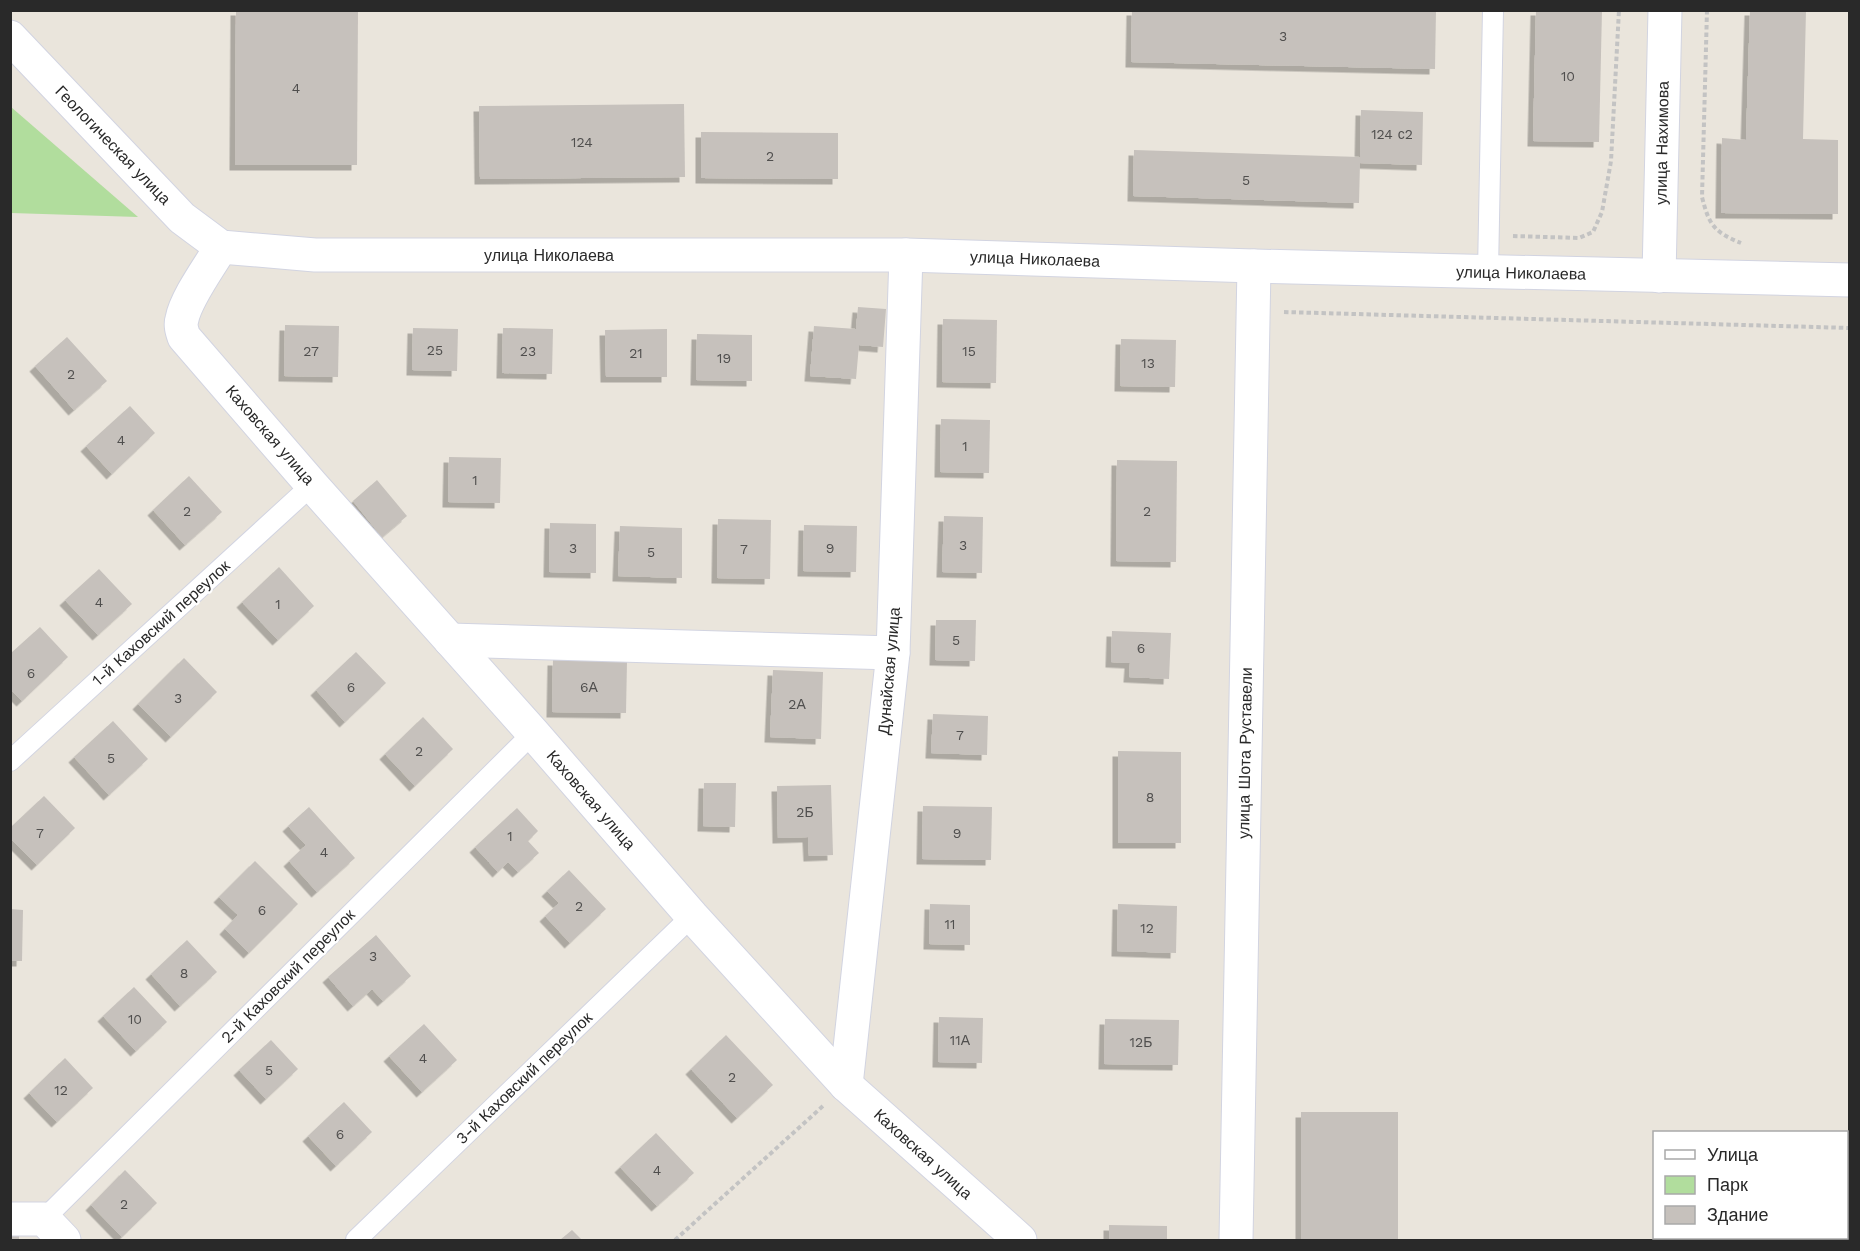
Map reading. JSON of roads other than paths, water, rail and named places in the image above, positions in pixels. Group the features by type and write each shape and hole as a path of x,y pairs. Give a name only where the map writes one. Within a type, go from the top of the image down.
{"street":[{"name":"улица Нахимова","path":"1659,276 1665,10"},
{"name":"Геологическая улица","path":"10,37 183,218 221,247"},
{"name":"улица Николаева","path":"221,247 315,255 906,255 1850,280"},
{"name":"Каховская улица","path":"221,247 187,303 181,328 184,337 692,916 846,1085 1020,1240"},
{"name":"Дунайская улица","path":"846,1085 893,653 906,255"},
{"name":"улица Шота Руставели","path":"1236,1240 1254,266"},
{"path":"450,640 893,653"},
{"path":"10,1219 54,1230"}],"lane":[{"path":"1488,272 1493,10"},
{"name":"1-й Каховский переулок","path":"10,761 312,485"},
{"name":"2-й Каховский переулок","path":"54,1230 533,733"},
{"name":"3-й Каховский переулок","path":"356,1240 692,916"}]}
